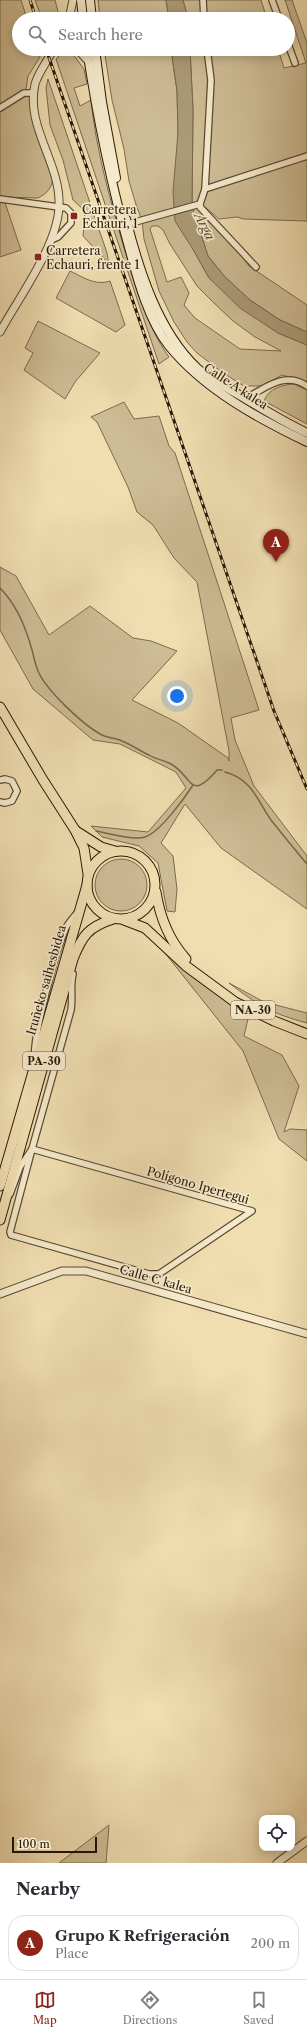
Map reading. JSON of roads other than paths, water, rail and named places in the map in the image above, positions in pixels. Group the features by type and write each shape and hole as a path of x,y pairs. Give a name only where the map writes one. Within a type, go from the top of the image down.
{"highway":[{"name":"PA-30","path":"0,706 42,780 75,830 84,848 88,874 88,897 94,907 102,914 113,919 124,920 136,917 145,910 152,900 155,889 154,878 150,867 142,858 132,853 115,851 101,847 75,830"},
{"path":"88,874 96,861 104,855 115,851"},
{"name":"Iruñeko saihesbidea","path":"0,1186 35,1060 87,885"},
{"name":"NA-30","path":"155,889 159,910 166,931 181,953 203,978"},
{"name":"Iruñeko saihesbidea","path":"0,1220 73,959 84,935 101,923 113,919"},
{"name":"NA-30","path":"124,920 146,928 186,966 235,1002 274,1021 307,1034"}],"main road":[{"path":"81,0 83,12"},
{"path":"90,0 91,12"},
{"path":"88,56 101,135 125,224"},
{"path":"95,56 125,224"},
{"name":"Calle A kalea","path":"125,224 158,315 172,339 198,369 289,425 307,433"},
{"name":"Calle A kalea","path":"125,224 142,292 149,311 167,344 193,372 221,393 283,431 307,442"}],"street":[{"path":"70,12 73,0"},
{"path":"87,0 87,12"},
{"path":"203,0 204,12"},
{"path":"272,0 276,12"},
{"path":"0,332 51,240 58,219 60,206 53,168 37,126 34,112 34,93 38,76 50,56"},
{"path":"83,56 89,63"},
{"path":"125,224 197,204 205,189 211,80 208,56"},
{"path":"292,56 295,63"},
{"path":"0,108 24,93 34,93"},
{"path":"205,189 307,156"},
{"path":"0,199 66,208 71,213 71,223 61,234 51,240"},
{"path":"197,204 256,267"},
{"path":"246,398 277,381 294,380 307,386"},
{"path":"0,780 5,779 12,781 17,791 12,801 5,803 0,802"},
{"name":"Iruñeko saihesbidea","path":"3,1209 14,1188 20,1167 32,1149 71,1010 72,1002 70,990 75,966 73,959"},
{"name":"Polígono Ipertegui","path":"32,1149 47,1153 252,1211 159,1274 149,1274 11,1234 10,1232 32,1149"},
{"name":"Calle C kalea","path":"0,1294 62,1271 86,1271 307,1334"},
{"path":"277,1863 307,1841"}],"waterway":[{"path":"0,588 16,609 24,625 37,668 42,679 57,697 85,723 102,735 120,740 151,756 169,763 177,768 195,786 201,785 208,780 217,770 222,770"},
{"path":"225,772 234,775 248,785 271,820 307,864"},
{"path":"96,831 134,838 145,837 158,829 178,806 193,785"}],"railway":[{"path":"30,0 34,12"},
{"path":"48,56 274,711 307,789"}],"place":[{"name":"Carretera Echauri, 1","path":"74,216"},
{"name":"Carretera Echauri, frente 1","path":"38,257"},
{"name":"Grupo K Refrigeración","path":"276,562"}],"water label":[{"name":"Arga","path":"205,226"}]}
